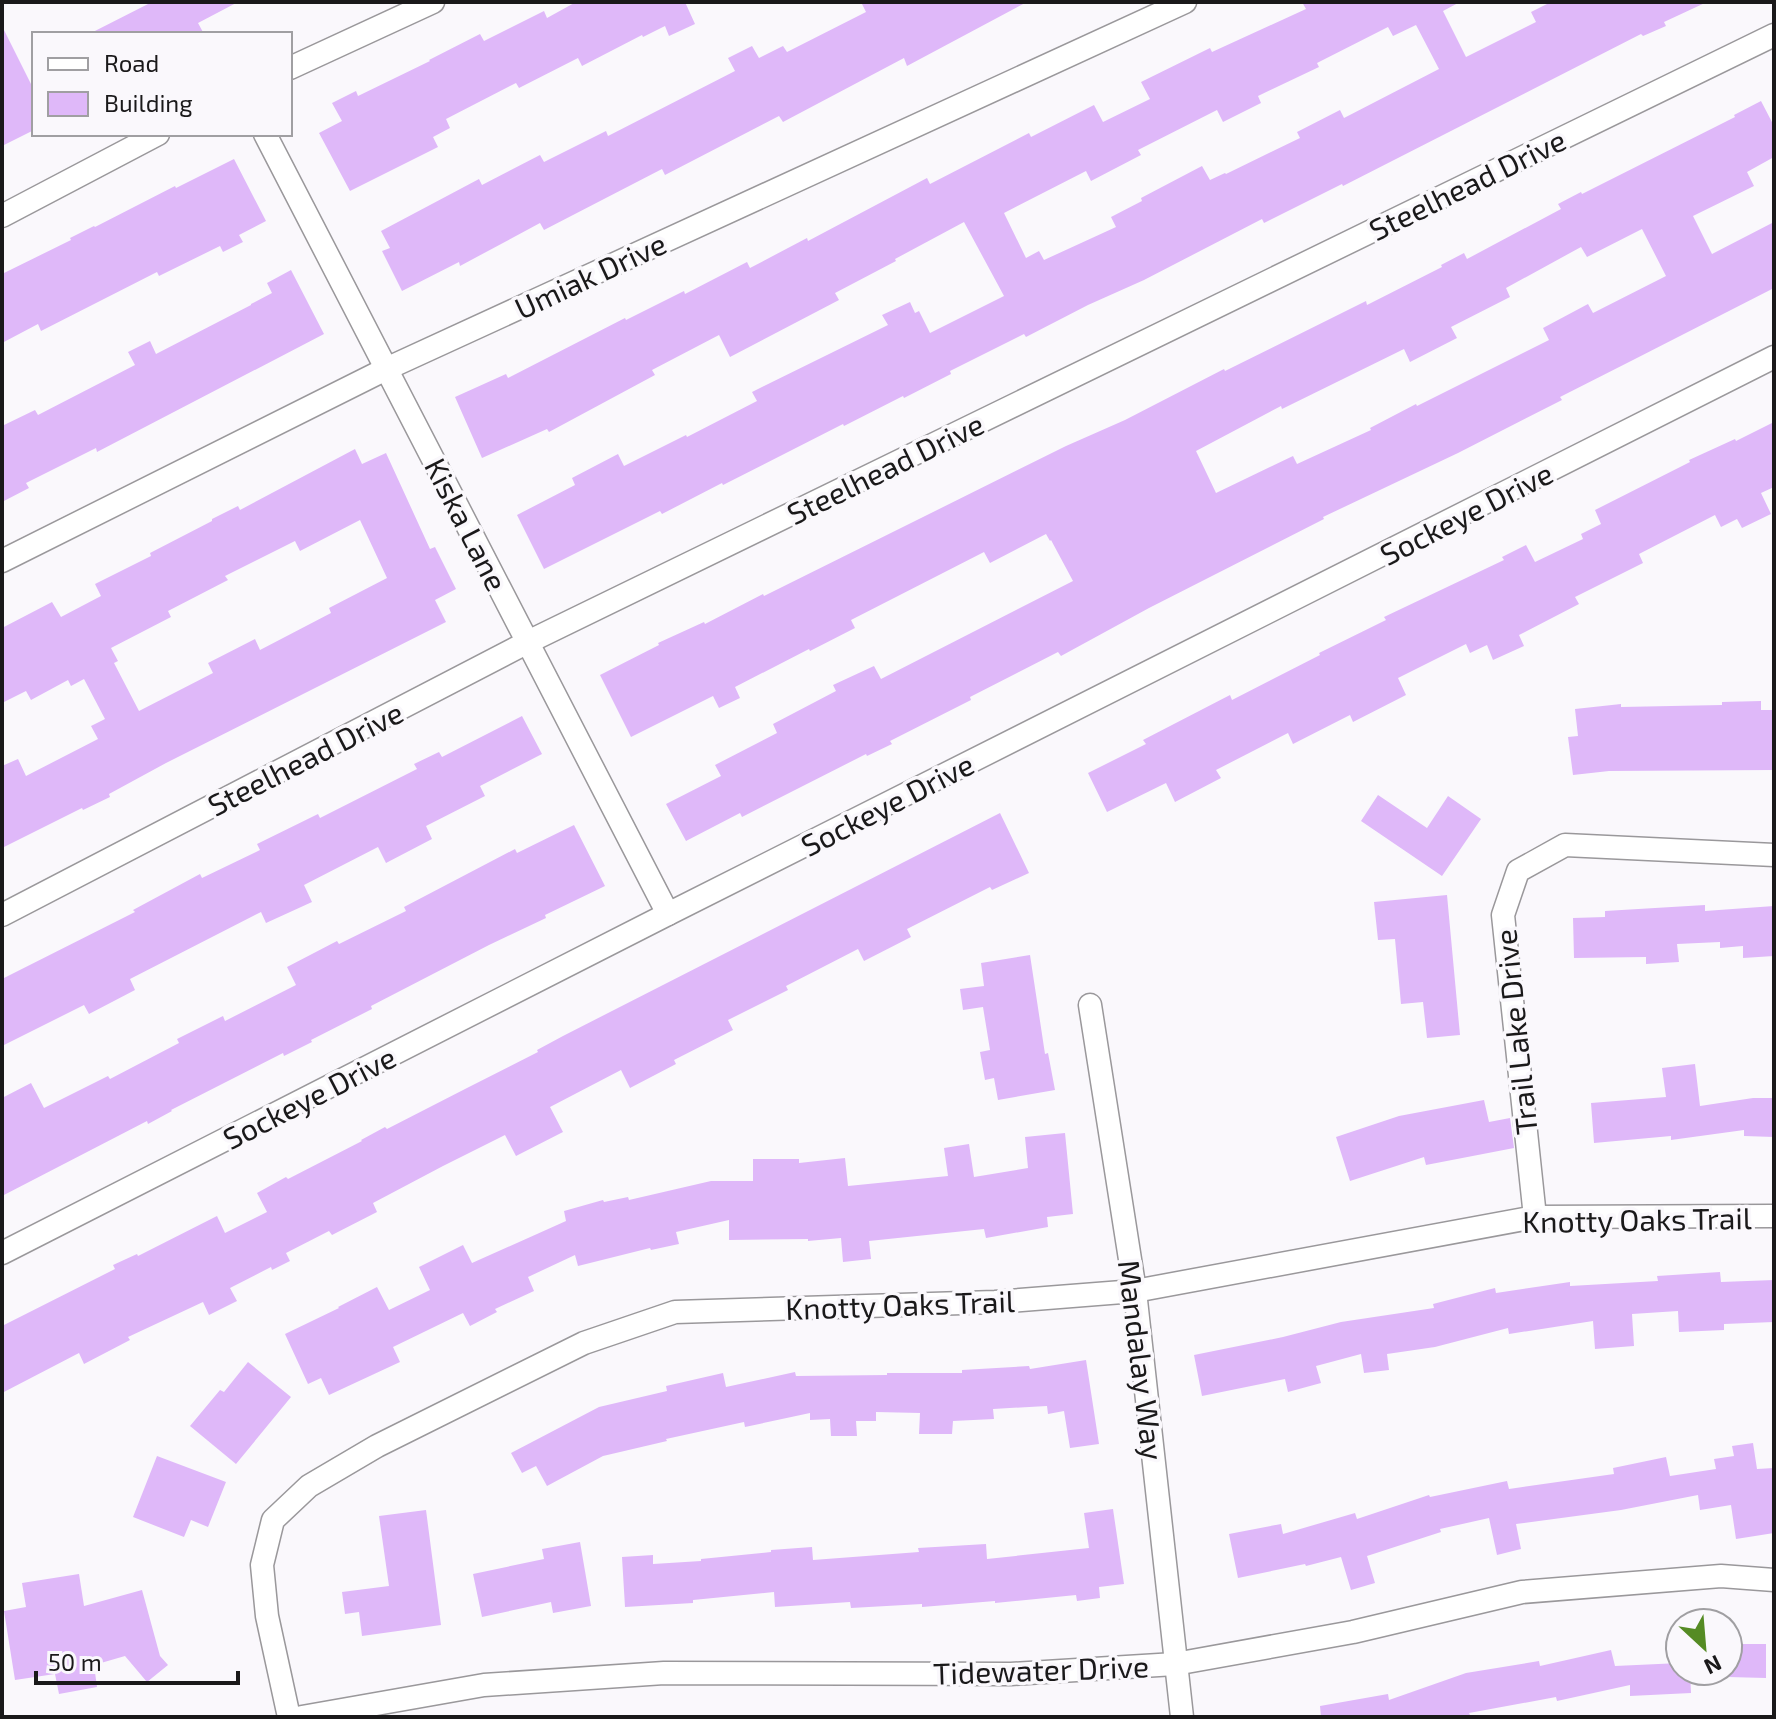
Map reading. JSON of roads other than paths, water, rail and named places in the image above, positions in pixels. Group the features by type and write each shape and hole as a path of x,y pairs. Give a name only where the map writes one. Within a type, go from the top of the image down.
{"street":[{"path":"292,67 433,2"},
{"name":"Umiak Drive","path":"2,561 386,369 1185,2"},
{"name":"Steelhead Drive","path":"2,915 528,642 1774,35"},
{"path":"2,216 154,136"},
{"name":"Kiska Lane","path":"266,136 668,914"},
{"name":"Sockeye Drive","path":"2,1253 1774,357"},
{"name":"Trail Lake Drive","path":"1535,1217 1503,915 1518,871 1565,845 1774,855"},
{"name":"Mandalay Way","path":"1090,1005 1135,1291 1182,1717"},
{"name":"Knotty Oaks Trail","path":"289,1717 267,1616 262,1565 273,1520 309,1486 391,1439 584,1343 675,1312 995,1302 1135,1291 1535,1217 1774,1216"},
{"name":"Tidewater Drive","path":"302,1717 484,1685 664,1673 1011,1674 1175,1664 1353,1632 1522,1592 1721,1576 1774,1580"}]}
